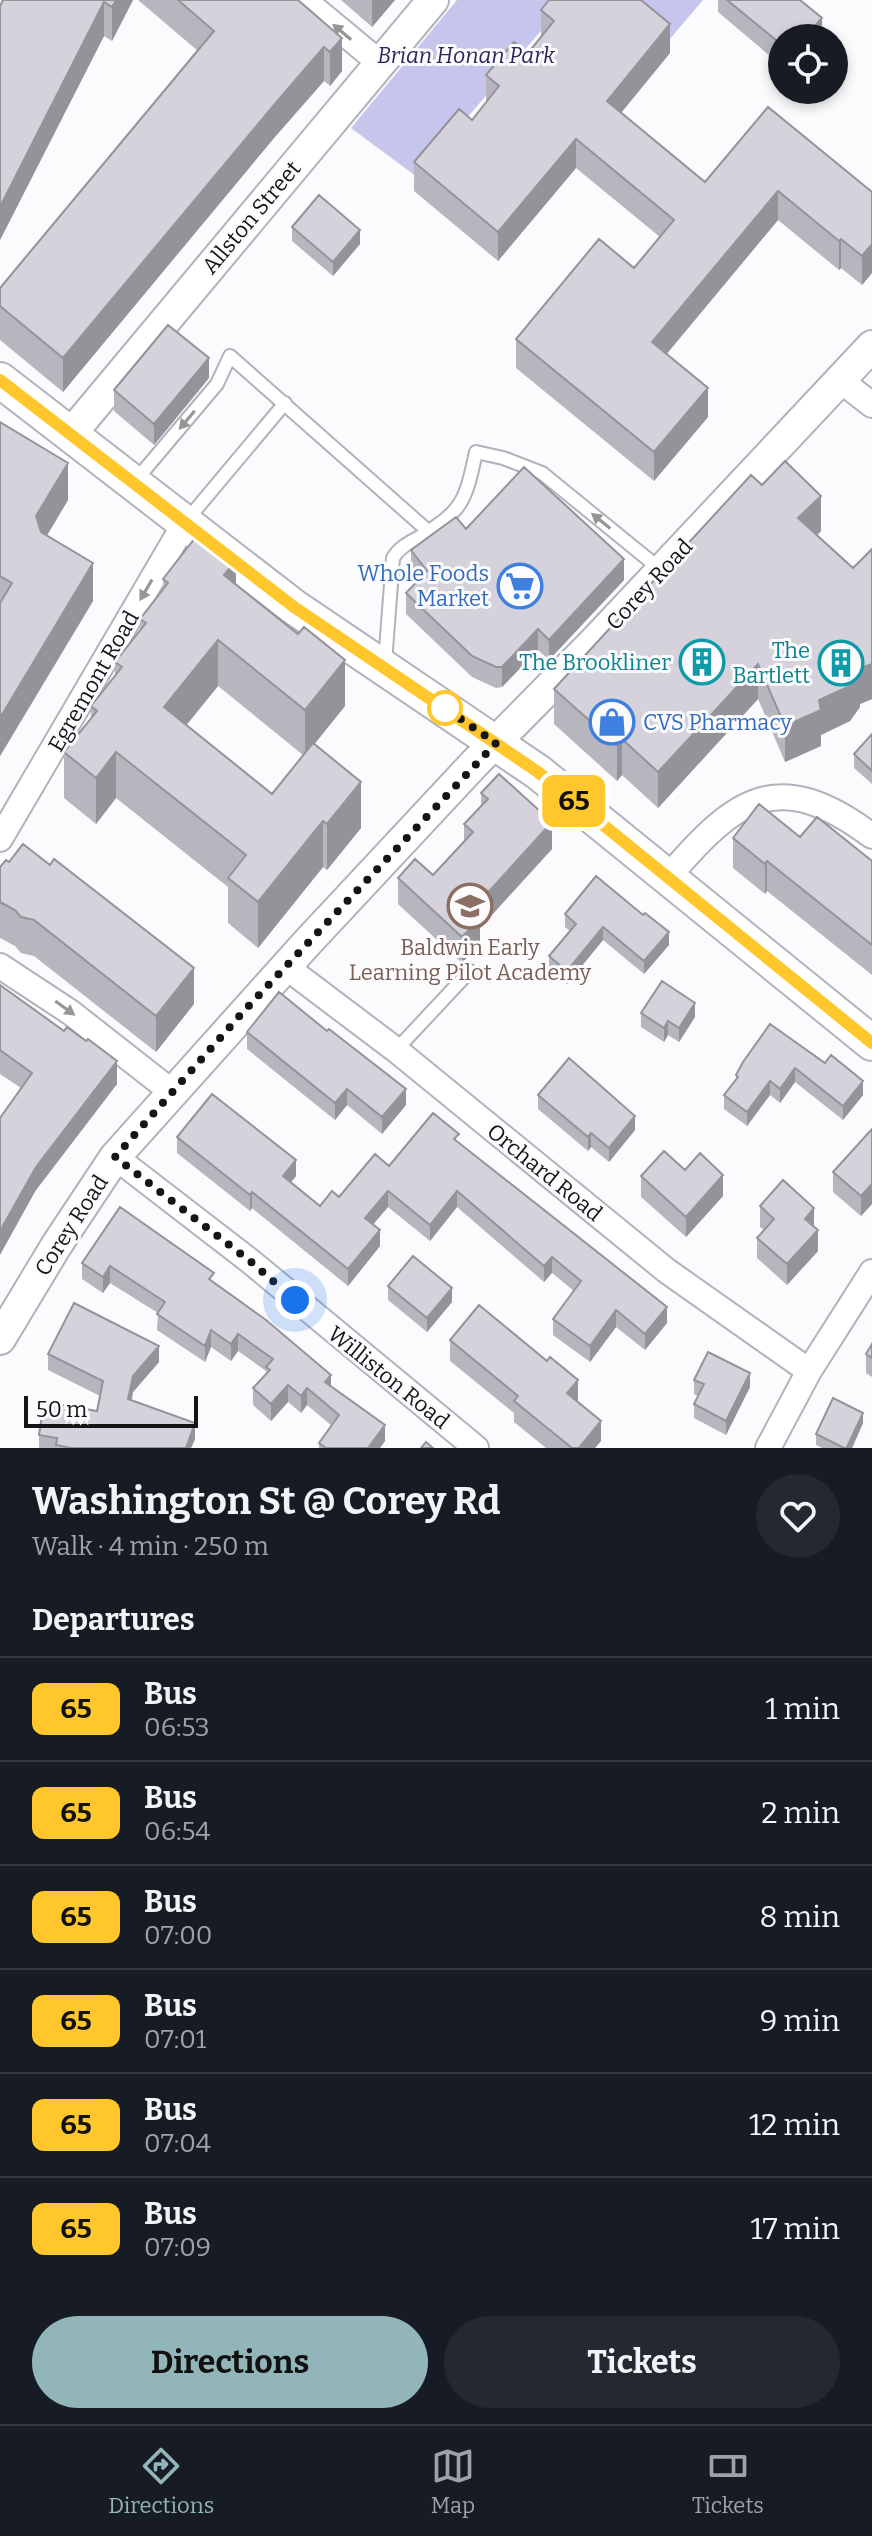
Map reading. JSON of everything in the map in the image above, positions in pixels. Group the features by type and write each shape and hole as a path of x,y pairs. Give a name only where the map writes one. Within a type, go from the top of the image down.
{"main road":[{"path":"0,380 294,607 538,772 872,1043"}],"street":[{"path":"304,0 380,63"},
{"name":"Allston Street","path":"70,435 433,0"},
{"name":"Corey Road","path":"0,1339 115,1157 172,1092 496,743 872,346"},
{"path":"840,380 872,405"},
{"name":"Egremont Road","path":"0,838 185,523"},
{"path":"668,877 709,831 747,804 781,798 819,803 872,836"},
{"path":"0,966 70,1012 172,1092"},
{"name":"Orchard Road","path":"286,967 396,1050 667,1271 809,1371"},
{"name":"Williston Road","path":"115,1157 250,1261 476,1448"},
{"path":"768,1448 809,1371 872,1272"}],"lane":[{"path":"133,484 217,384 230,356 428,531"},
{"path":"185,523 285,403"},
{"path":"384,670 393,558 400,549 450,517 463,502 476,452 503,458 542,473 662,571"},
{"path":"396,1050 470,971"}],"green space":[{"name":"Brian Honan Park","path":"457,0 567,0 417,177 351,128"},
{"path":"619,0 703,0 669,40"}],"building":[{"path":"3,0 116,0 112,7 104,2 0,207 0,6"},
{"path":"178,0 298,0 342,38 330,52 324,47 63,358 0,306 0,288 214,31"},
{"path":"549,0 641,0 670,24 607,101 705,182 768,107 872,192 872,244 862,256 778,191 652,342 708,388 654,452 516,339 599,239 634,268 674,220 576,139 498,232 414,162 459,109 472,120 499,86 486,75 514,42 528,53 554,21 541,10"},
{"path":"727,0 800,0 822,18 817,24 768,24 768,34"},
{"path":"319,195 360,230 333,262 292,227"},
{"path":"168,325 209,358 154,424 114,390"},
{"path":"0,422 68,463 36,516 41,532 93,563 0,718 0,603 12,583 0,576"},
{"name":"The Brookliner","path":"785,461 821,496 798,518 853,568 872,549 872,664 858,669 860,671 850,686 819,700 821,710 785,726 758,664 658,772 622,739 617,745 554,689 751,475 762,485"},
{"name":"Whole Foods Market","path":"524,467 624,559 549,640 538,629 502,667 496,667 472,656 406,593 427,571 411,550 456,517 466,529"},
{"path":"195,538 204,545 209,539 236,560 224,575 298,634 304,627 345,660 305,710 218,640 164,707 272,794 313,743 361,782 327,824 323,821 258,902 228,878 246,855 116,752 96,778 64,752 97,711 91,706 122,667 115,662 146,623 140,619 168,583 163,579"},
{"path":"872,734 872,771 854,754"},
{"path":"499,774 552,822 472,910 480,918 462,937 398,878 415,859 433,875 473,832 464,824 488,799 481,793"},
{"path":"759,804 800,837 817,817 872,861 872,945 767,861 765,864 733,838"},
{"path":"23,844 50,865 54,859 194,968 156,1016 34,920 21,917 0,902 0,867 6,860 9,862"},
{"path":"596,876 669,932 644,961 603,927 567,971 549,956 576,924 565,914"},
{"path":"662,981 695,1003 679,1028 668,1021 664,1028 641,1013"},
{"path":"0,985 64,1031 67,1027 117,1061 36,1167 0,1231 0,1118 32,1073 0,1050"},
{"path":"279,992 406,1089 382,1117 347,1089 335,1103 247,1032"},
{"path":"770,1024 825,1063 831,1055 863,1081 843,1106 795,1068 780,1089 770,1081 747,1112 724,1095"},
{"path":"569,1058 635,1116 609,1148 591,1133 588,1137 538,1095"},
{"path":"212,1094 296,1160 283,1176 320,1206 332,1191 339,1197 375,1154 389,1166 433,1113 459,1134 454,1139 667,1307 645,1334 616,1310 590,1346 553,1319 581,1281 552,1257 544,1266 457,1191 430,1225 388,1191 365,1218 380,1230 348,1269 177,1137"},
{"path":"872,1129 872,1184 861,1196 833,1172"},
{"path":"664,1151 685,1170 700,1153 723,1175 686,1217 641,1176"},
{"path":"783,1180 814,1208 805,1219 818,1230 787,1264 757,1238 774,1219 760,1206"},
{"path":"120,1207 214,1273 209,1279 266,1320 331,1375 325,1382 385,1425 368,1448 326,1448 319,1443 339,1415 307,1388 301,1396 288,1385 271,1404 253,1388 270,1370 266,1367 273,1359 238,1334 231,1344 211,1330 205,1346 157,1314 165,1302 110,1266 103,1277 82,1263"},
{"path":"413,1256 452,1288 427,1318 388,1286"},
{"path":"74,1303 159,1346 133,1376 128,1399 195,1423 186,1448 71,1448 56,1445 57,1438 39,1435 44,1402 97,1411 103,1381 48,1354"},
{"path":"479,1305 547,1361 550,1357 578,1380 567,1393 601,1421 579,1448 572,1448 514,1401 518,1396 450,1340"},
{"path":"872,1344 872,1358 866,1354"},
{"path":"708,1352 750,1373 726,1421 694,1404 704,1384 694,1380"},
{"path":"833,1398 863,1413 849,1448 816,1434"}],"bus line":[{"name":"65","path":"0,380 294,607 538,772 872,1043"}],"place":[{"name":"Whole Foods Market","path":"520,586"},
{"name":"The Brookliner","path":"702,662"},
{"name":"The Bartlett","path":"841,663"},
{"name":"CVS Pharmacy","path":"612,722"},
{"name":"Baldwin Early Learning Pilot Academy","path":"470,906"}],"route":[{"path":"295,1300 250,1261 115,1157 243,1012 496,743 445,708"}]}
